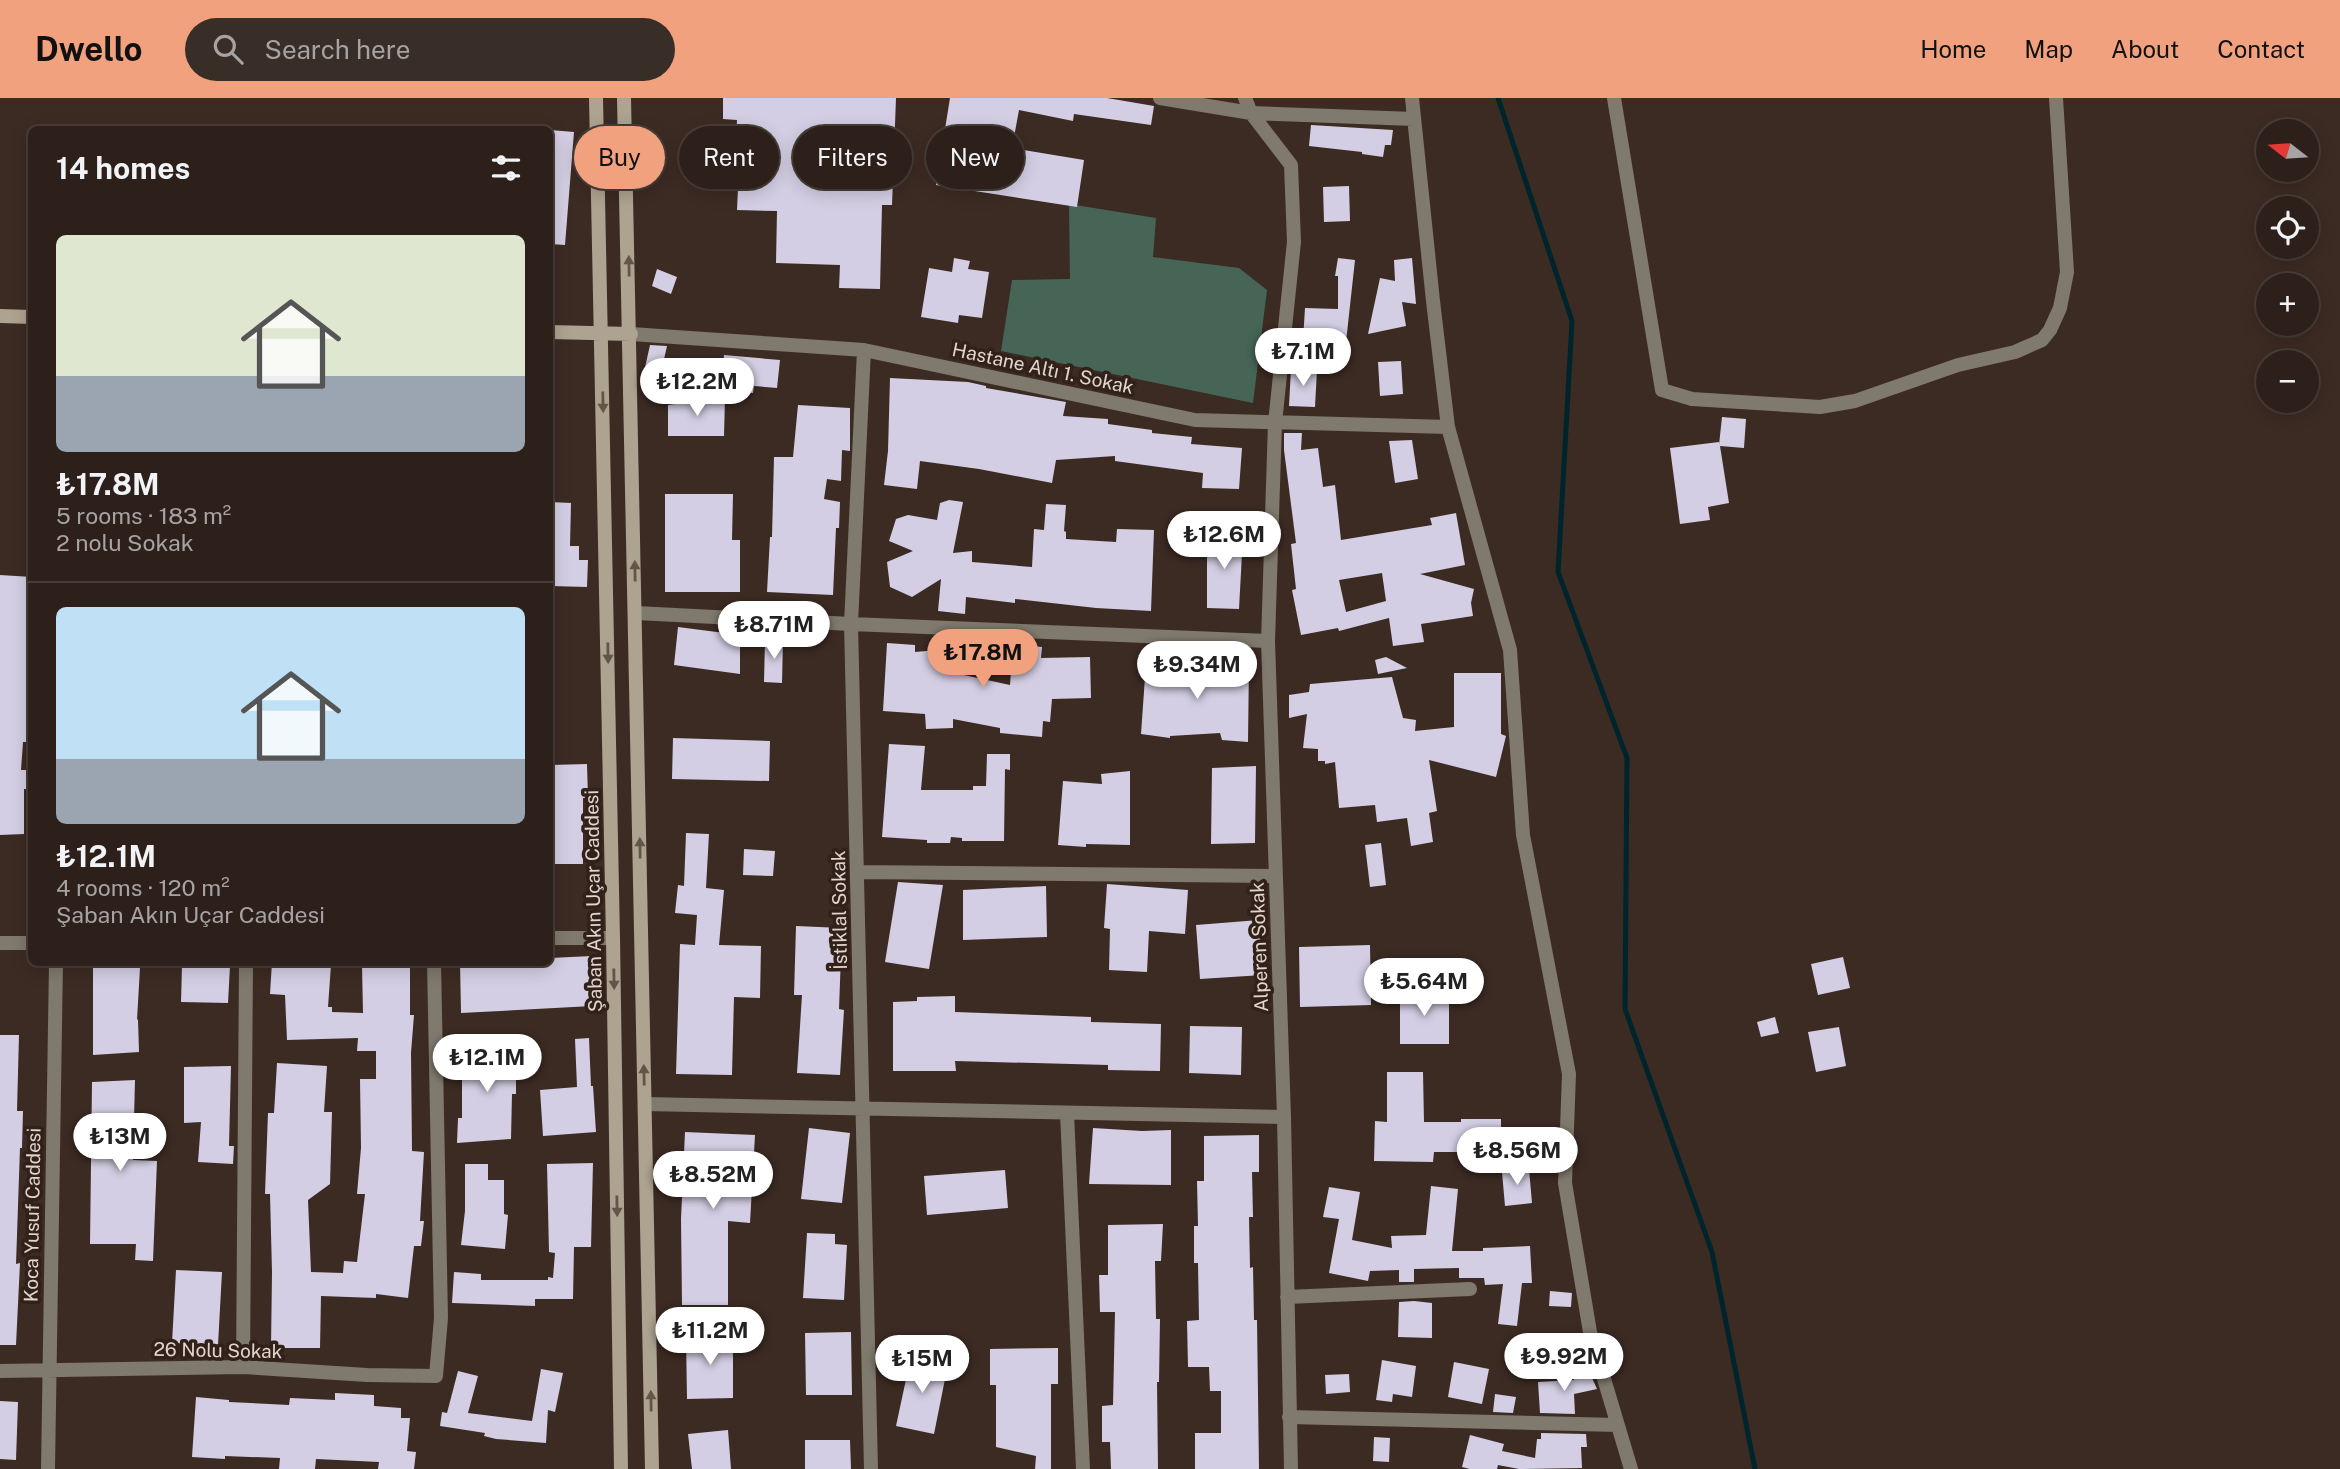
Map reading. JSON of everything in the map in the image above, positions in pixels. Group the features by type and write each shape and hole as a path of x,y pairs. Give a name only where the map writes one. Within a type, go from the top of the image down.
{"main road":[{"name":"Şaban Akın Uçar Caddesi","path":"596,98 621,1469"},
{"path":"624,98 631,334 652,1469"},
{"path":"0,316 28,317"},
{"path":"553,332 631,334"}],"street":[{"path":"1160,98 1251,113 1414,119"},
{"name":"Alperen Sokak","path":"1245,98 1251,113 1291,165 1294,242 1275,423 1268,642 1284,1117 1291,1469"},
{"path":"1412,98 1448,427 1510,650 1523,835 1569,1074 1565,1184 1590,1332 1631,1469"},
{"path":"1614,98 1662,390 1692,399 1820,407 1855,401 1958,365 2015,352 2042,340 2050,330 2060,308 2067,272 2056,98"},
{"name":"Hastane Altı 1. Sokak","path":"631,334 864,350 1195,420 1448,427"},
{"name":"İstiklal Sokak","path":"864,350 851,624 871,1469"},
{"path":"636,613 1268,642"},
{"path":"857,872 1275,876"},
{"path":"553,938 613,937"},
{"path":"0,943 28,943"},
{"name":"Koca Yusuf Caddesi","path":"48,1469 56,966"},
{"path":"243,1367 246,966"},
{"name":"26 Nolu Sokak","path":"0,1371 243,1367 367,1375 436,1376 441,1318 434,966"},
{"path":"645,1104 1284,1117"},
{"path":"1067,1113 1083,1469"},
{"path":"1287,1297 1470,1289"},
{"path":"1289,1417 1618,1424"}],"green space":[{"path":"1069,204 1156,218 1153,257 1239,268 1267,290 1253,403 1001,351 1012,280 1070,279"}],"building":[{"path":"723,98 896,98 895,126 793,126 793,189 893,189 892,205 882,205 880,289 839,288 840,265 776,263 777,211 737,210 738,189 779,189 779,126 737,126 737,120 723,119"},
{"path":"950,98 1107,98 1154,106 1151,125 1074,114 1073,121 1019,110 1016,126 945,126"},
{"path":"1311,125 1393,130 1391,145 1385,145 1383,157 1309,146"},
{"path":"553,130 574,132 565,245 553,244"},
{"path":"1024,150 1084,160 1077,207 962,189 1024,189"},
{"path":"1349,186 1350,221 1324,222 1323,187"},
{"path":"954,258 970,261 968,269 989,272 982,318 959,315 958,323 921,317 929,268 952,272"},
{"path":"1338,258 1355,260 1346,342 1303,340 1305,308 1338,309 1338,276 1335,276"},
{"path":"1412,258 1416,304 1402,302 1406,326 1368,334 1380,278 1395,281 1394,260"},
{"path":"657,269 677,277 671,294 652,286"},
{"path":"650,345 667,346 660,377 644,372"},
{"path":"724,355 780,360 777,388 754,386 753,393 721,390"},
{"path":"1401,361 1403,394 1380,396 1378,362"},
{"path":"1291,369 1317,370 1315,407 1289,406"},
{"path":"890,378 968,382 986,388 1066,402 1063,416 1108,419 1108,424 1152,430 1152,433 1192,437 1191,444 1242,448 1239,489 1202,488 1203,473 1115,461 1115,456 1056,460 1052,483 920,461 917,489 884,485"},
{"path":"725,397 724,436 668,436 668,405"},
{"path":"798,405 850,408 850,451 842,450 841,481 827,479 824,499 840,502 833,595 767,592 772,537 774,457 793,457"},
{"path":"1722,417 1746,419 1744,448 1720,446 1729,503 1708,507 1710,520 1680,524 1670,448 1719,442 1719,445"},
{"path":"1284,433 1302,433 1301,450 1318,448 1323,487 1335,485 1341,540 1432,525 1430,518 1456,513 1465,565 1420,574 1474,589 1471,603 1473,616 1421,624 1424,642 1393,646 1389,618 1339,631 1338,628 1301,635 1292,590 1296,589 1291,544 1296,543","holes":["1382,573 1386,601 1346,612 1339,580"]},
{"path":"1412,440 1418,479 1395,483 1389,441"},
{"path":"665,494 733,494 732,540 740,540 740,592 665,592"},
{"path":"949,500 963,502 953,553 972,551 972,562 1032,567 1034,529 1044,530 1046,504 1066,505 1066,539 1116,542 1117,529 1154,530 1151,611 1015,599 1015,603 966,597 965,614 938,611 941,579 912,597 890,587 887,562 913,551 889,541 896,519 908,515 937,520 940,503"},
{"path":"553,502 571,503 570,546 579,546 579,560 588,560 587,587 553,586"},
{"path":"1243,535 1239,609 1207,608 1207,536"},
{"path":"0,575 28,577 28,687 26,742 23,742 21,770 26,770 24,834 0,835"},
{"path":"678,627 740,635 740,674 674,665"},
{"path":"765,640 783,640 782,683 764,682"},
{"path":"887,643 915,645 915,652 949,649 950,672 1010,685 1013,644 1042,647 1041,658 1090,657 1091,698 1052,699 1050,722 1043,721 1042,737 1000,733 1000,728 953,719 953,728 926,729 925,714 883,711"},
{"path":"1386,657 1407,668 1378,674 1375,660"},
{"path":"1228,660 1249,662 1248,742 1222,740 1220,733 1170,738 1141,734 1146,663 1175,664 1174,667 1226,668"},
{"path":"1454,673 1501,673 1501,734 1506,736 1496,777 1429,760 1437,811 1429,813 1433,842 1411,846 1407,818 1377,822 1375,805 1339,808 1335,762 1325,764 1325,761 1318,761 1318,749 1303,748 1307,714 1289,718 1289,695 1309,692 1310,684 1392,677 1403,718 1416,720 1415,731 1454,727"},
{"path":"673,738 770,741 769,781 672,779"},
{"path":"889,744 925,746 921,790 973,790 973,786 986,786 987,754 1010,754 1010,770 1005,769 1004,841 962,841 962,838 951,837 950,843 927,843 927,840 882,837"},
{"path":"587,764 588,798 583,798 583,864 553,864 553,765"},
{"path":"1256,766 1255,843 1211,844 1212,768"},
{"path":"1130,771 1130,845 1058,845 1063,781 1102,784 1101,774"},
{"path":"686,833 709,834 706,888 724,890 719,945 761,946 760,998 734,997 732,1075 676,1074 680,944 695,945 697,915 675,913 678,885 684,886"},
{"path":"1381,843 1386,885 1370,887 1365,845"},
{"path":"744,849 775,851 773,876 743,875"},
{"path":"898,882 943,885 929,969 885,962"},
{"path":"1107,884 1188,890 1185,934 1149,931 1147,972 1109,970 1110,929 1104,928"},
{"path":"1046,886 1047,937 963,940 963,890"},
{"path":"1259,920 1263,975 1200,979 1196,925"},
{"path":"796,926 842,928 839,1009 844,1010 840,1075 797,1073 802,995 794,995"},
{"path":"1370,945 1371,1005 1300,1007 1299,947"},
{"path":"592,956 592,1006 461,1013 460,966 553,966 553,958"},
{"path":"1843,957 1850,988 1818,995 1811,964"},
{"path":"93,966 140,968 137,1020 139,1052 93,1055"},
{"path":"182,966 230,966 228,1003 181,1002"},
{"path":"272,966 331,966 328,1007 332,1007 332,1012 363,1013 362,966 410,966 410,1015 414,1015 411,1053 412,1151 424,1152 420,1221 424,1221 421,1246 414,1246 408,1298 376,1294 376,1298 321,1296 320,1348 271,1348 270,1194 265,1194 268,1113 274,1113 277,1063 327,1066 324,1112 332,1112 330,1184 308,1200 311,1272 343,1273 344,1261 357,1262 365,1194 357,1194 361,1148 360,1079 376,1079 376,1051 357,1051 358,1038 287,1040 285,995 270,994"},
{"path":"1400,993 1449,993 1449,1044 1400,1044"},
{"path":"955,996 955,1012 1091,1017 1091,1022 1161,1024 1160,1071 1108,1070 1108,1065 955,1061 956,1071 893,1071 893,1002 917,1001 917,997"},
{"path":"1775,1017 1779,1033 1761,1037 1757,1022"},
{"path":"1190,1026 1242,1027 1241,1075 1189,1073"},
{"path":"1839,1027 1846,1066 1816,1072 1808,1032"},
{"path":"0,1035 19,1035 17,1111 23,1111 16,1264 20,1263 16,1345 0,1345"},
{"path":"589,1038 596,1132 543,1136 540,1090 577,1087 575,1039"},
{"path":"516,1047 516,1094 512,1094 511,1139 457,1143 458,1118 462,1118 462,1048"},
{"path":"231,1066 229,1146 234,1146 233,1164 198,1162 201,1122 184,1123 184,1067"},
{"path":"1387,1072 1423,1072 1424,1122 1501,1119 1501,1152 1434,1152 1433,1162 1374,1161 1375,1121 1387,1122"},
{"path":"135,1080 133,1160 157,1161 153,1261 135,1260 136,1244 90,1244 92,1082"},
{"path":"809,1128 850,1133 842,1203 801,1199"},
{"path":"1093,1128 1171,1130 1171,1185 1089,1184"},
{"path":"685,1132 755,1135 750,1223 728,1221 728,1305 682,1305 681,1219"},
{"path":"1259,1135 1259,1172 1252,1172 1253,1217 1249,1217 1254,1320 1257,1320 1259,1469 1195,1469 1195,1433 1221,1433 1221,1391 1210,1391 1209,1367 1188,1367 1187,1321 1199,1320 1194,1226 1198,1226 1197,1181 1204,1181 1204,1136"},
{"path":"593,1163 591,1247 574,1247 573,1299 535,1299 535,1306 452,1303 454,1272 481,1274 481,1280 553,1278 555,1253 549,1252 547,1164"},
{"path":"465,1164 488,1164 488,1180 504,1180 504,1214 508,1215 505,1249 461,1245 465,1211"},
{"path":"1529,1169 1532,1203 1505,1206 1502,1172"},
{"path":"1005,1170 1008,1208 927,1215 924,1176"},
{"path":"1431,1186 1458,1189 1452,1251 1530,1246 1532,1283 1522,1283 1517,1326 1498,1324 1503,1284 1485,1285 1484,1278 1459,1278 1459,1268 1414,1269 1414,1282 1399,1282 1399,1270 1370,1271 1368,1281 1329,1273 1339,1219 1323,1217 1329,1187 1360,1192 1352,1240 1392,1248 1391,1236 1426,1235"},
{"path":"1163,1224 1161,1261 1155,1261 1156,1319 1160,1319 1157,1382 1158,1469 1111,1469 1110,1442 1102,1442 1102,1406 1113,1405 1115,1312 1100,1312 1099,1275 1108,1275 1108,1225"},
{"path":"807,1233 835,1234 835,1244 847,1245 844,1300 803,1298"},
{"path":"176,1270 222,1272 218,1345 172,1343"},
{"path":"1550,1291 1572,1293 1571,1307 1549,1306"},
{"path":"1399,1302 1432,1303 1432,1338 1398,1337"},
{"path":"851,1332 852,1395 806,1395 805,1333"},
{"path":"686,1336 733,1336 733,1398 687,1399"},
{"path":"1058,1348 1058,1384 1051,1384 1051,1469 1035,1469 1036,1456 996,1447 996,1385 990,1385 990,1349"},
{"path":"911,1356 948,1364 934,1434 896,1426"},
{"path":"1382,1360 1416,1366 1412,1397 1393,1394 1392,1402 1376,1400"},
{"path":"1454,1362 1489,1369 1482,1404 1448,1397"},
{"path":"541,1369 563,1373 555,1412 548,1410 546,1443 496,1439 484,1436 485,1433 440,1426 442,1412 447,1413 458,1371 478,1376 468,1413 532,1421"},
{"path":"1588,1369 1597,1389 1574,1394 1575,1414 1540,1413 1538,1382 1574,1380 1572,1373"},
{"path":"1349,1374 1350,1392 1326,1394 1325,1375"},
{"path":"335,1393 374,1395 374,1406 401,1408 401,1418 410,1418 407,1451 416,1452 414,1469 378,1469 379,1462 316,1459 315,1469 279,1469 280,1458 192,1457 196,1397 229,1402 289,1405 290,1398 335,1400"},
{"path":"1495,1394 1516,1397 1513,1413 1493,1412"},
{"path":"0,1401 18,1402 16,1460 0,1459"},
{"path":"728,1430 731,1469 692,1469 688,1434"},
{"path":"1541,1433 1586,1434 1587,1447 1581,1447 1582,1468 1519,1469 1498,1465 1497,1469 1462,1467 1470,1435 1504,1444 1502,1451 1535,1458 1537,1439 1541,1439"},
{"path":"1374,1437 1390,1438 1389,1462 1373,1461"},
{"path":"805,1440 850,1440 851,1469 805,1469"}],"waterway":[{"path":"1498,98 1572,321 1558,572 1627,758 1625,1009 1712,1252 1755,1469"}]}
